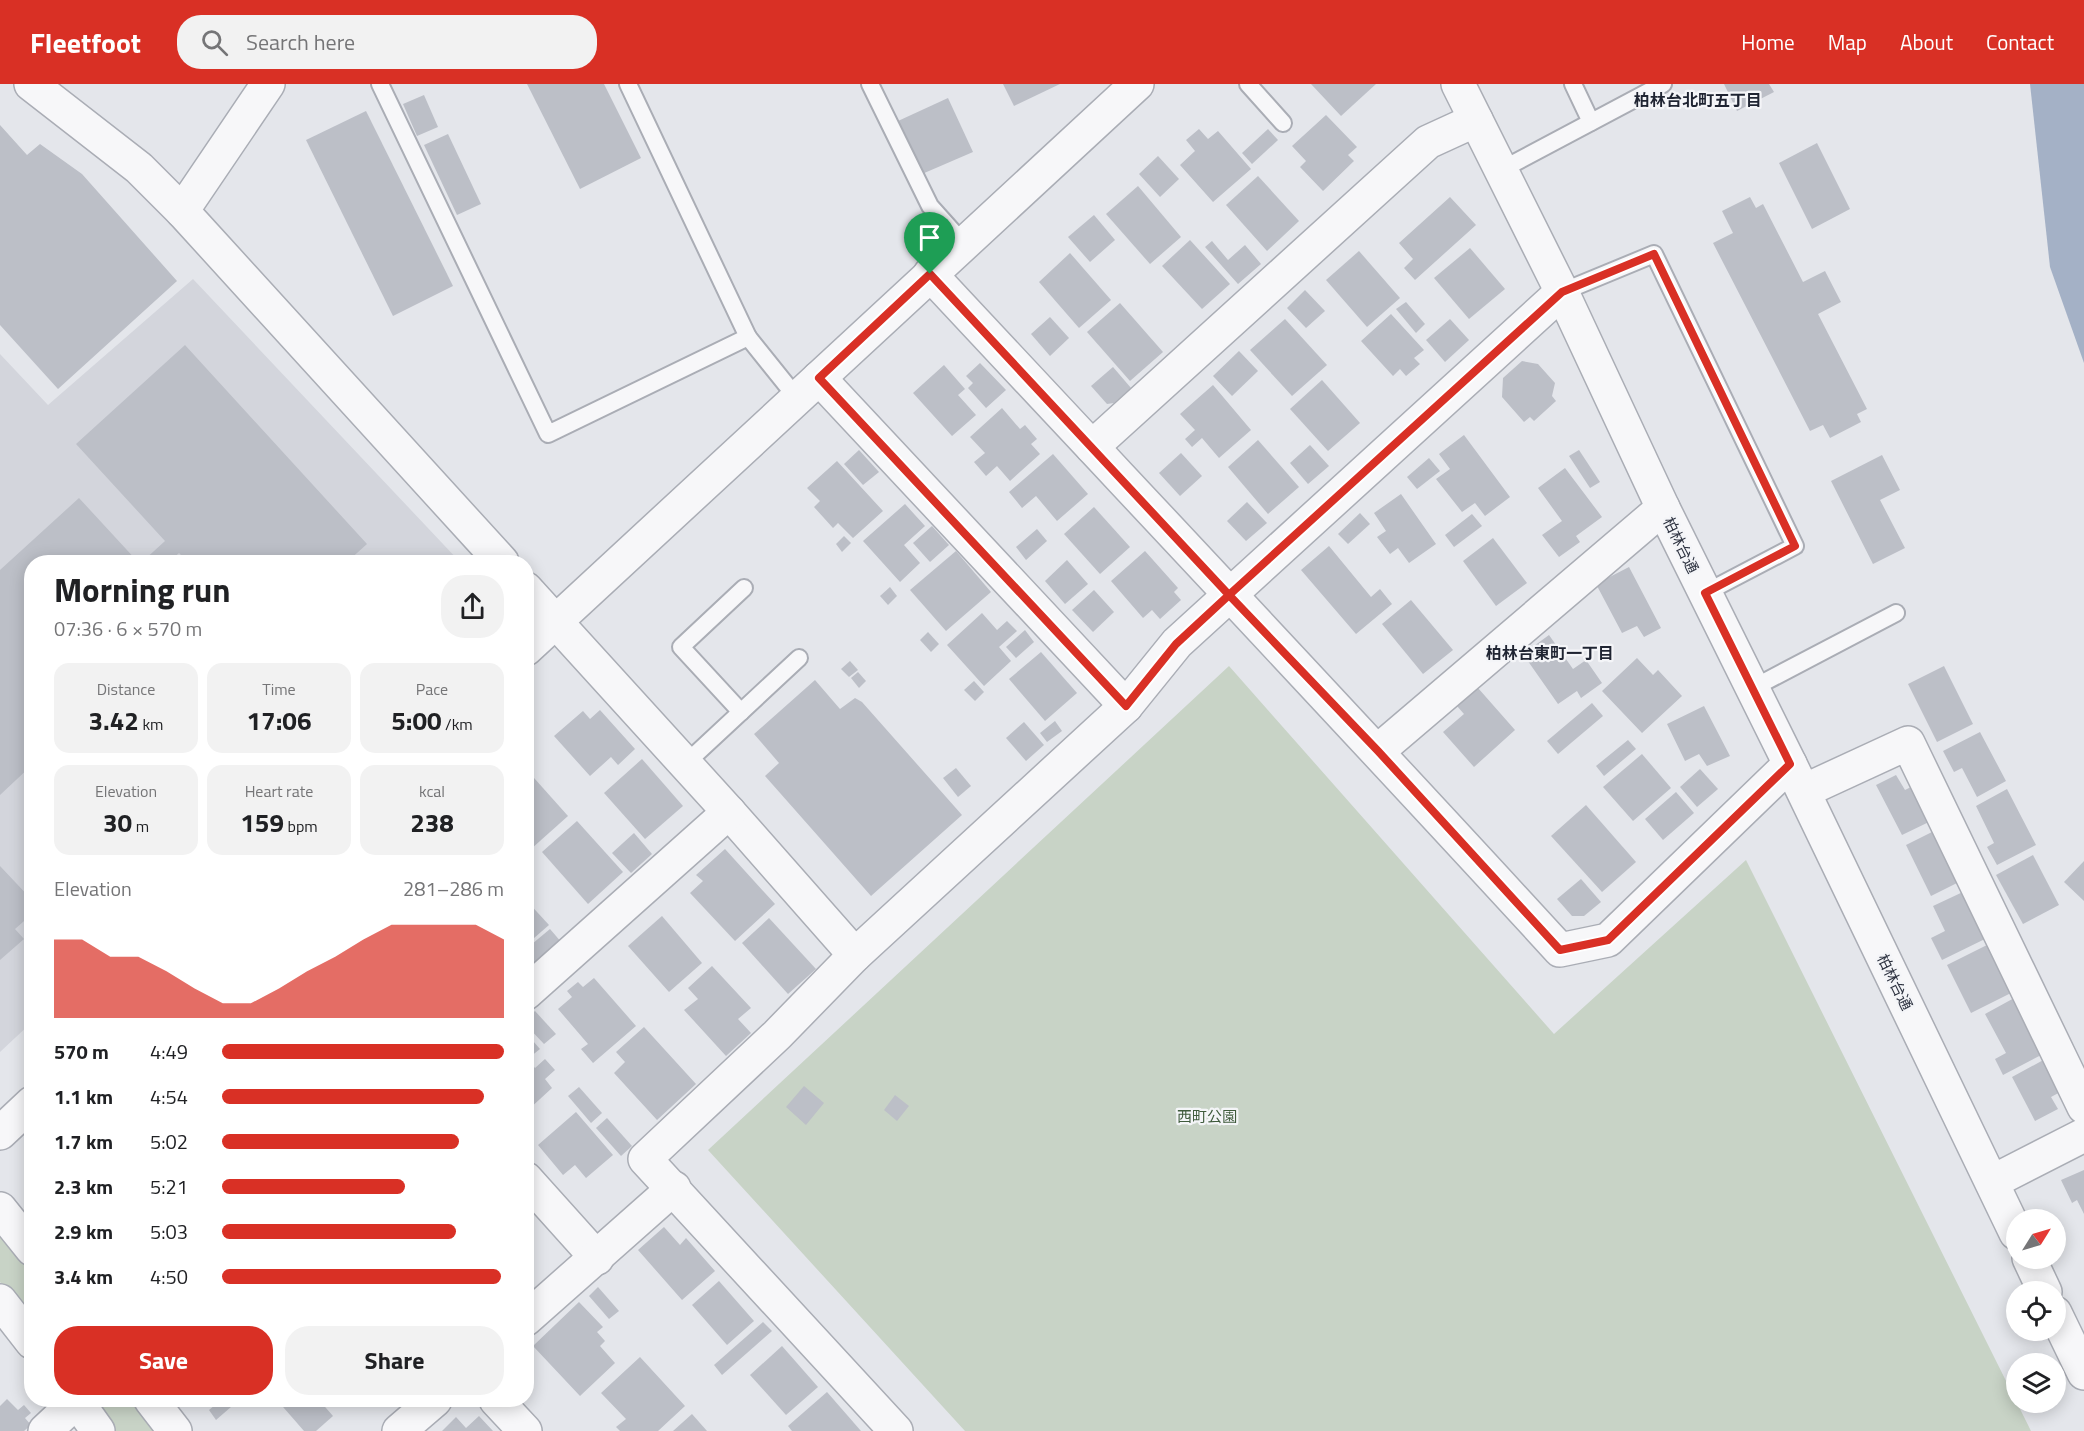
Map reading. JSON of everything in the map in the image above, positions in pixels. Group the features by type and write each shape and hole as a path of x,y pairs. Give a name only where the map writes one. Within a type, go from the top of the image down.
{"street":[{"path":"31,84 139,168 182,211 496,555"},
{"path":"182,211 268,84"},
{"path":"534,642 1137,84"},
{"name":"柏林台通","path":"1458,84 1562,292 1705,593 1797,777 2006,1212"},
{"path":"1092,447 1428,142 1476,120"},
{"path":"930,274 1229,595 1378,751 1560,950 1608,940 1797,777 1908,743 2084,1107"},
{"path":"896,1431 645,1159 777,1035 855,955 1126,706 1176,644 1562,292"},
{"path":"808,388 1126,706"},
{"path":"1378,751 1664,508"},
{"path":"534,598 729,812 855,955"},
{"path":"534,986 729,812"},
{"path":"0,1133 24,1110"},
{"path":"1992,1182 2084,1135"},
{"path":"534,1188 597,1257"},
{"path":"534,1312 674,1188"},
{"path":"0,1209 24,1239"},
{"path":"0,1301 24,1332"},
{"path":"2066,1336 2084,1373"},
{"path":"45,1431 69,1407"},
{"path":"81,1407 98,1431"},
{"path":"156,1407 175,1431"},
{"path":"399,1431 427,1407"},
{"path":"503,1407 525,1431"}],"lane":[{"path":"380,84 548,434 748,337"},
{"path":"627,84 748,337 808,388"},
{"path":"870,84 930,206 963,244"},
{"path":"1248,84 1283,123"},
{"path":"1573,84 1591,122"},
{"path":"1501,170 1664,84"},
{"path":"1562,292 1654,254 1795,546 1705,593"},
{"path":"741,712 681,646 744,588"},
{"path":"1753,688 1896,613"},
{"path":"685,764 800,658"}],"shaded area":[{"path":"193,279 453,555 24,555 24,1030 0,1052 0,354 48,405"}],"green space":[{"name":"西町公園","path":"1229,666 1554,1034 1746,860 2006,1381 2006,1413 2022,1413 2031,1431 965,1431 708,1150"},
{"path":"0,1231 24,1260 24,1313 0,1282"},
{"path":"97,1407 147,1407 167,1431 116,1431"}],"water":[{"path":"2030,84 2084,84 2084,363 2050,267"}],"building":[{"path":"527,84 604,84 641,158 580,189"},
{"path":"1003,84 1060,84 1014,106"},
{"path":"1311,84 1376,84 1341,116"},
{"path":"1724,84 1769,84 1774,92 1737,111"},
{"path":"424,95 438,127 417,136 403,104"},
{"path":"948,98 973,152 922,174 898,121"},
{"path":"366,111 453,286 393,316 306,140"},
{"path":"1326,115 1357,147 1348,155 1354,161 1323,191 1300,167 1306,161 1292,146"},
{"path":"0,125 27,155 40,144 82,174 177,281 58,389 0,325"},
{"path":"1199,129 1208,139 1218,131 1251,169 1213,202 1180,165 1195,151 1186,140"},
{"path":"1268,129 1278,140 1252,164 1242,153"},
{"path":"448,134 481,204 457,215 424,145"},
{"path":"1817,143 1850,209 1812,229 1779,163"},
{"path":"1158,156 1179,179 1160,197 1139,174"},
{"path":"1258,176 1299,221 1267,251 1226,205"},
{"path":"1138,186 1181,237 1150,264 1106,214"},
{"path":"1450,197 1476,225 1415,280 1404,268 1413,259 1399,243"},
{"path":"1750,197 1756,208 1763,204 1803,282 1825,271 1841,302 1818,314 1867,409 1857,414 1861,422 1830,438 1823,425 1810,431 1713,243 1733,233 1722,211"},
{"path":"1094,215 1115,240 1090,262 1068,237"},
{"path":"1190,240 1230,284 1202,309 1162,266"},
{"path":"1212,241 1228,260 1245,245 1261,264 1238,284 1205,247"},
{"path":"1470,248 1505,289 1469,319 1434,278"},
{"path":"1359,251 1400,298 1367,327 1326,280"},
{"path":"1070,253 1111,300 1079,328 1039,282"},
{"path":"1305,290 1325,311 1306,328 1287,308"},
{"path":"1406,302 1425,324 1416,333 1396,309"},
{"path":"1120,303 1163,352 1130,381 1087,332"},
{"path":"1391,314 1424,350 1414,358 1420,364 1406,376 1400,369 1393,376 1361,341"},
{"path":"1050,317 1069,338 1050,356 1031,334"},
{"path":"1285,319 1327,365 1292,396 1250,350"},
{"path":"1450,319 1469,340 1445,362 1426,340"},
{"path":"185,345 367,544 355,555 181,555 179,553 177,555 150,555 165,541 76,444"},
{"path":"1239,351 1258,371 1232,396 1213,376"},
{"path":"1522,361 1538,364 1555,383 1552,396 1556,401 1534,421 1530,417 1524,422 1502,397 1503,378"},
{"path":"980,363 1006,390 986,408 968,388 973,383 966,376"},
{"path":"944,365 965,389 958,395 976,415 952,436 913,393"},
{"path":"1113,367 1131,388 1114,403 1107,404 1091,386"},
{"path":"1322,380 1360,423 1328,451 1290,409"},
{"path":"1213,385 1251,430 1219,458 1202,438 1192,447 1185,439 1195,430 1180,414"},
{"path":"1002,408 1020,429 1025,425 1037,439 1031,444 1040,454 1010,481 997,466 986,476 974,462 985,453 970,437"},
{"path":"1464,435 1510,497 1485,516 1475,503 1462,512 1436,479 1450,469 1439,454"},
{"path":"1258,440 1299,487 1268,514 1228,467"},
{"path":"1310,445 1329,466 1308,484 1290,463"},
{"path":"859,450 879,472 863,485 844,464"},
{"path":"1579,450 1600,482 1590,488 1569,456"},
{"path":"1181,453 1202,476 1180,496 1159,473"},
{"path":"1053,454 1088,494 1057,521 1036,496 1022,508 1009,492"},
{"path":"1882,455 1900,490 1880,500 1905,548 1873,564 1831,481"},
{"path":"1429,458 1440,471 1417,489 1407,477"},
{"path":"837,461 883,511 853,538 838,523 833,528 814,507 820,501 807,488"},
{"path":"1565,468 1602,517 1576,536 1580,542 1559,557 1542,535 1562,521 1538,488"},
{"path":"1401,494 1436,544 1409,563 1398,548 1390,554 1377,537 1386,531 1374,513"},
{"path":"79,498 132,555 24,555 24,772 0,795 0,570"},
{"path":"1247,502 1267,523 1246,541 1227,521"},
{"path":"905,504 925,526 904,545 920,563 900,582 863,541"},
{"path":"1094,507 1130,547 1100,574 1064,534"},
{"path":"1360,513 1370,524 1348,544 1338,534"},
{"path":"1472,514 1482,526 1454,547 1445,535"},
{"path":"932,526 949,545 930,562 913,543"},
{"path":"1037,529 1047,541 1026,560 1016,547"},
{"path":"844,536 851,543 842,552 836,544"},
{"path":"1493,538 1527,583 1496,606 1463,561"},
{"path":"1329,546 1371,597 1380,589 1392,604 1356,634 1301,570"},
{"path":"956,551 991,592 946,631 910,590"},
{"path":"1145,551 1178,588 1174,592 1181,600 1160,619 1152,610 1143,618 1111,581"},
{"path":"1067,560 1088,584 1065,604 1045,581"},
{"path":"1629,567 1661,628 1644,637 1637,626 1622,633 1596,584"},
{"path":"890,587 897,596 888,605 880,596"},
{"path":"1094,590 1114,612 1093,632 1072,610"},
{"path":"1411,600 1453,650 1423,674 1382,624"},
{"path":"982,613 997,630 1007,621 1017,631 999,647 1011,661 984,686 947,645"},
{"path":"1025,630 1034,642 1016,658 1006,647"},
{"path":"928,632 939,644 931,652 920,640"},
{"path":"1549,635 1573,669 1586,660 1602,683 1581,698 1577,691 1558,704 1523,654"},
{"path":"1041,652 1077,693 1045,721 1009,679"},
{"path":"1637,658 1653,675 1658,670 1682,696 1642,733 1602,691"},
{"path":"850,661 858,670 849,677 841,669"},
{"path":"1944,666 1973,724 1937,742 1908,684"},
{"path":"858,672 866,681 859,688 851,678"},
{"path":"815,680 840,709 855,698 862,702 962,815 871,896 765,776 779,763 754,734"},
{"path":"974,681 984,692 975,701 964,690"},
{"path":"1478,688 1515,730 1474,767 1443,732 1464,714 1457,706"},
{"path":"1592,703 1603,716 1558,754 1547,741"},
{"path":"1704,706 1730,756 1707,766 1699,754 1685,761 1667,724"},
{"path":"600,710 635,749 618,765 611,757 590,776 554,736 583,711 590,719"},
{"path":"1055,721 1062,731 1047,742 1040,733"},
{"path":"1024,722 1044,745 1026,761 1006,738"},
{"path":"1980,732 2006,781 1977,797 1962,768 1954,772 1943,751"},
{"path":"1628,740 1636,749 1604,776 1596,766"},
{"path":"1642,754 1671,788 1633,821 1603,787"},
{"path":"642,759 683,806 645,839 604,793"},
{"path":"956,768 971,786 958,797 943,778"},
{"path":"1700,769 1718,789 1697,807 1680,787"},
{"path":"1896,775 1905,790 1913,786 1931,821 1902,835 1876,785"},
{"path":"534,778 568,816 534,846"},
{"path":"2007,789 2036,845 1997,865 1987,847 1994,843 1976,806"},
{"path":"1676,792 1694,813 1663,840 1645,819"},
{"path":"1586,805 1636,862 1602,892 1551,836"},
{"path":"577,821 623,872 588,904 542,852"},
{"path":"1934,831 1959,882 1931,896 1906,845"},
{"path":"634,833 652,854 631,873 612,853"},
{"path":"725,849 775,904 735,941 690,893 703,881 696,875"},
{"path":"2033,855 2059,905 2023,924 1996,875"},
{"path":"2084,861 2084,901 2064,882"},
{"path":"0,866 24,892 24,921 15,929 24,939 0,960"},
{"path":"1581,879 1601,902 1584,916 1572,916 1557,899"},
{"path":"1965,891 1987,938 1942,960 1931,938 1945,931 1933,906"},
{"path":"534,909 549,925 534,938"},
{"path":"662,916 702,963 669,992 628,946"},
{"path":"769,918 816,969 788,994 742,943"},
{"path":"550,929 562,943 534,966 534,942"},
{"path":"1989,944 2013,992 1971,1013 1947,965"},
{"path":"712,966 751,1008 738,1019 751,1033 726,1056 684,1010 698,999 688,988"},
{"path":"594,978 636,1026 593,1063 581,1049 588,1044 558,1009 572,997 567,991 578,982 583,987"},
{"path":"2016,997 2045,1053 2003,1075 1995,1059 2006,1053 1985,1014"},
{"path":"534,1012 556,1034 544,1044 534,1033"},
{"path":"644,1027 696,1084 657,1120 614,1073 625,1062 616,1052"},
{"path":"534,1042 540,1049 534,1054"},
{"path":"2047,1058 2064,1090 2051,1097 2058,1109 2035,1121 2012,1077"},
{"path":"545,1059 555,1070 545,1079 552,1088 534,1104 534,1067"},
{"path":"804,1086 824,1103 806,1125 786,1107"},
{"path":"579,1087 602,1113 591,1123 568,1096"},
{"path":"895,1095 909,1106 897,1121 884,1110"},
{"path":"576,1112 613,1155 586,1178 575,1165 563,1175 538,1145"},
{"path":"607,1118 632,1146 621,1156 596,1128"},
{"path":"2084,1170 2084,1214 2077,1200 2072,1203 2061,1180"},
{"path":"664,1227 680,1245 686,1238 715,1271 682,1300 638,1250"},
{"path":"719,1281 754,1321 727,1345 692,1305"},
{"path":"598,1287 619,1311 609,1319 589,1296"},
{"path":"579,1302 603,1327 597,1332 605,1341 600,1346 615,1363 580,1396 534,1345"},
{"path":"763,1322 772,1331 722,1375 714,1365"},
{"path":"782,1346 818,1387 786,1415 750,1375"},
{"path":"640,1357 685,1406 658,1431 620,1431 616,1427 626,1419 601,1393"},
{"path":"827,1392 861,1431 792,1431 788,1426"},
{"path":"7,1399 18,1410 24,1405 31,1413 25,1418 31,1425 24,1431 0,1431 0,1406"},
{"path":"213,1407 231,1407 216,1420 209,1410"},
{"path":"283,1407 325,1407 333,1416 316,1431 304,1431"},
{"path":"692,1414 707,1431 673,1431"},
{"path":"479,1416 493,1431 442,1431 456,1417 466,1428"}],"district":[{"name":"柏林台北町五丁目","path":"1698,100"},
{"name":"柏林台東町一丁目","path":"1550,653"}],"route":[{"path":"930,274 819,378 1126,706 1176,644 1229,595 1378,751 1560,950 1608,940 1790,764 1705,593 1795,546 1654,254 1562,292 1229,595 930,274"}]}
